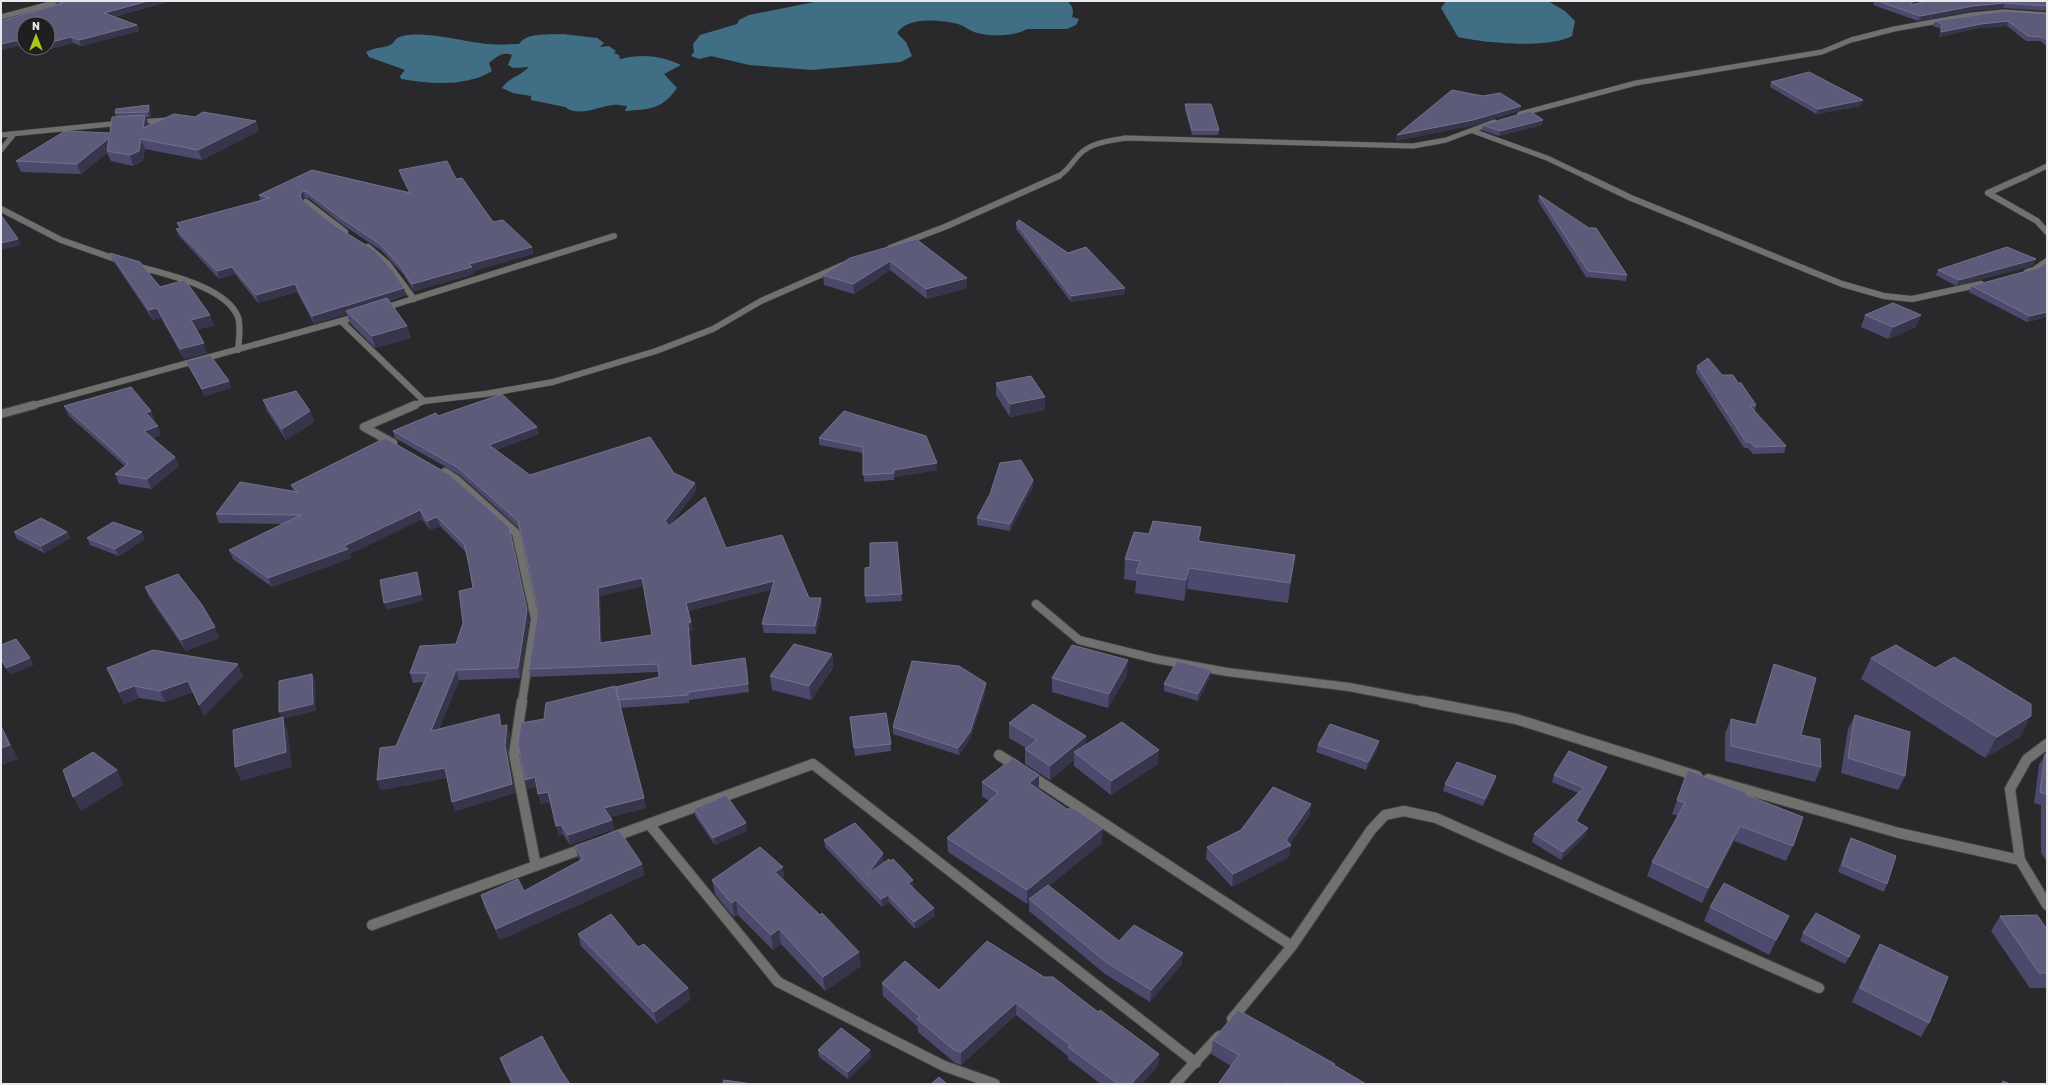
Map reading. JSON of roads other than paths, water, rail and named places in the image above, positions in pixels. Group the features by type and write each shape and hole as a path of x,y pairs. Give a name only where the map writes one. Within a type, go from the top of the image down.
{"street":[{"path":"1,17 61,1"},
{"path":"1516,115 1636,83 1822,52 1851,40 1894,29 1972,15 2003,12 2047,15"},
{"path":"4,22 11,15"},
{"path":"1,135 108,123 176,120"},
{"path":"883,250 947,226 1064,174 1080,153 1095,144 1125,138 1218,142 1285,142 1413,146 1446,140 1502,120"},
{"path":"1473,131 1547,158 1631,198 1842,284 1884,296 1912,299 1985,283"},
{"path":"1,150 14,134"},
{"path":"2047,166 2004,187 1988,193 2036,220 2047,232"},
{"path":"306,202 353,237"},
{"path":"1,209 61,240 197,286 228,302 238,316 238,350"},
{"path":"378,310 614,236"},
{"path":"359,241 379,254 400,277 414,299"},
{"path":"2020,274 2034,270 2047,261"},
{"path":"403,449 364,427 424,401 485,394 553,382 656,351 713,329 761,301 819,274 847,263"},
{"path":"1,414 363,315"},
{"path":"341,321 424,401"},
{"path":"436,468 456,479 516,533 535,619 514,754 536,866"},
{"path":"1036,604 1079,640 1156,659 1227,672 1349,687 1516,719 1699,776 1899,833 2020,860"},
{"path":"2047,744 2027,758 2010,789 2020,860 2047,905"},
{"path":"998,755 1292,946"},
{"path":"372,925 813,764 1196,1063"},
{"path":"1175,1084 1196,1063 1292,946 1371,830 1385,815 1404,811 1436,818 1819,988"},
{"path":"649,824 778,982 944,1066 995,1084"}],"water":[{"path":"819,1 1067,1 1072,8 1072,17 1079,19 1076,25 1067,29 1027,29 1017,33 996,35 975,32 961,25 951,23 934,21 917,22 909,24 897,33 906,42 912,56 901,62 811,70 749,65 711,56 699,59 691,56 694,52 693,44 700,35 737,24 739,20 749,15"},
{"path":"1446,1 1548,1 1565,11 1575,21 1572,36 1562,40 1533,44 1499,43 1458,37 1441,8"},
{"path":"563,34 597,38 604,43 600,47 609,46 616,51 614,53 619,55 620,59 635,56 650,56 666,59 681,65 664,74 677,88 666,101 648,109 625,111 627,106 616,105 576,111 565,107 531,100 531,96 513,93 502,88 507,82 529,67 513,68 508,65 512,55 509,54 500,55 489,63 492,71 482,76 460,82 436,83 401,79 400,76 405,70 369,57 366,52 390,45 396,39 404,36 427,35 479,43 519,44 522,40 533,36"}]}
